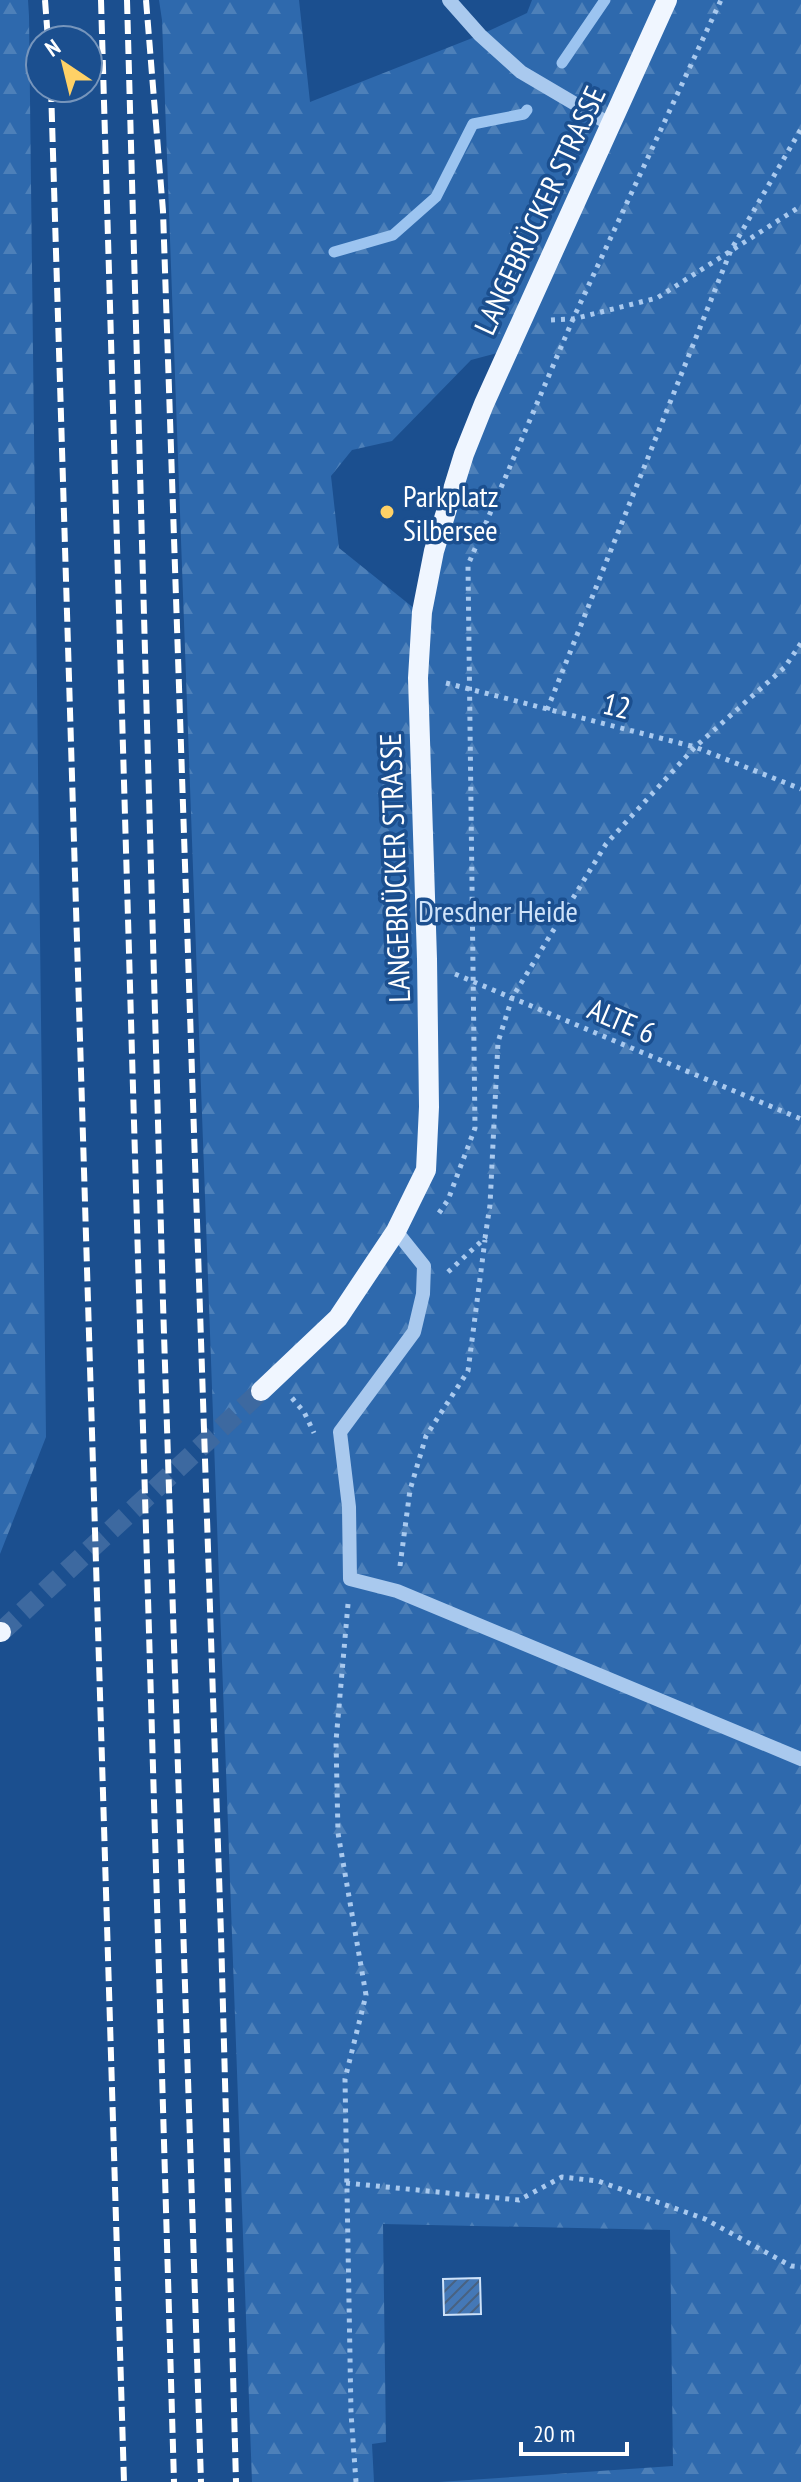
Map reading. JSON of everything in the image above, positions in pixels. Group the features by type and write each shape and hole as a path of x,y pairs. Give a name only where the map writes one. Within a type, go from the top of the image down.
{"main road":[{"name":"LANGEBRÜCKER STRASSE","path":"261,1391 338,1318 396,1231 426,1170 429,1107 427,959 418,678 422,612 434,551 464,454 489,391 667,0"}],"lane":[{"path":"449,0 480,35 521,72 611,125"},
{"path":"396,1231 424,1266 423,1294 414,1332 340,1432 349,1507 350,1579 397,1591 801,1759"}],"path":[{"path":"411,1252 448,1200 475,1128 468,565 573,319 721,0"},
{"path":"547,710 731,250 801,129"},
{"path":"522,321 573,319 657,298 801,206"},
{"path":"397,1591 410,1490 426,1436 468,1371 490,1205 498,1042 512,998 606,844 695,747 785,667 801,643"},
{"name":"12","path":"418,678 470,687 695,747 801,789"},
{"name":"ALTE 6","path":"427,959 472,982 801,1119"},
{"path":"423,1294 485,1238"},
{"path":"350,1579 336,1741 338,1833 366,1995 345,2079 351,2413 356,2482"},
{"path":"346,2183 519,2200 562,2177 598,2181 705,2219 791,2266 801,2267"}],"green space":[{"path":"0,0 28,0 29,24 24,24 24,104 30,104 46,1437 0,1554"},
{"name":"Dresdner Heide","path":"159,0 299,0 310,102 480,35 527,13 532,0 801,0 801,2482 439,2482 673,2466 670,2230 383,2224 386,2442 372,2444 374,2482 252,2482","holes":["501,352 415,609 339,548 331,476 352,450 392,441 471,360"]}],"building":[{"path":"480,2278 481,2314 444,2315 443,2279"}],"waterway":[{"path":"562,63 605,0"},
{"path":"334,252 393,235 436,197 473,124 524,114 527,110"}],"tunnel":[{"path":"1,1632 261,1391"}],"railway":[{"path":"45,0 47,24"},
{"path":"101,0 174,2482"},
{"path":"127,0 163,1303 201,2482"},
{"path":"146,0 163,211 221,1935 236,2482"},
{"path":"51,104 124,2482"}],"place":[{"name":"Parkplatz Silbersee","path":"387,512"}]}
